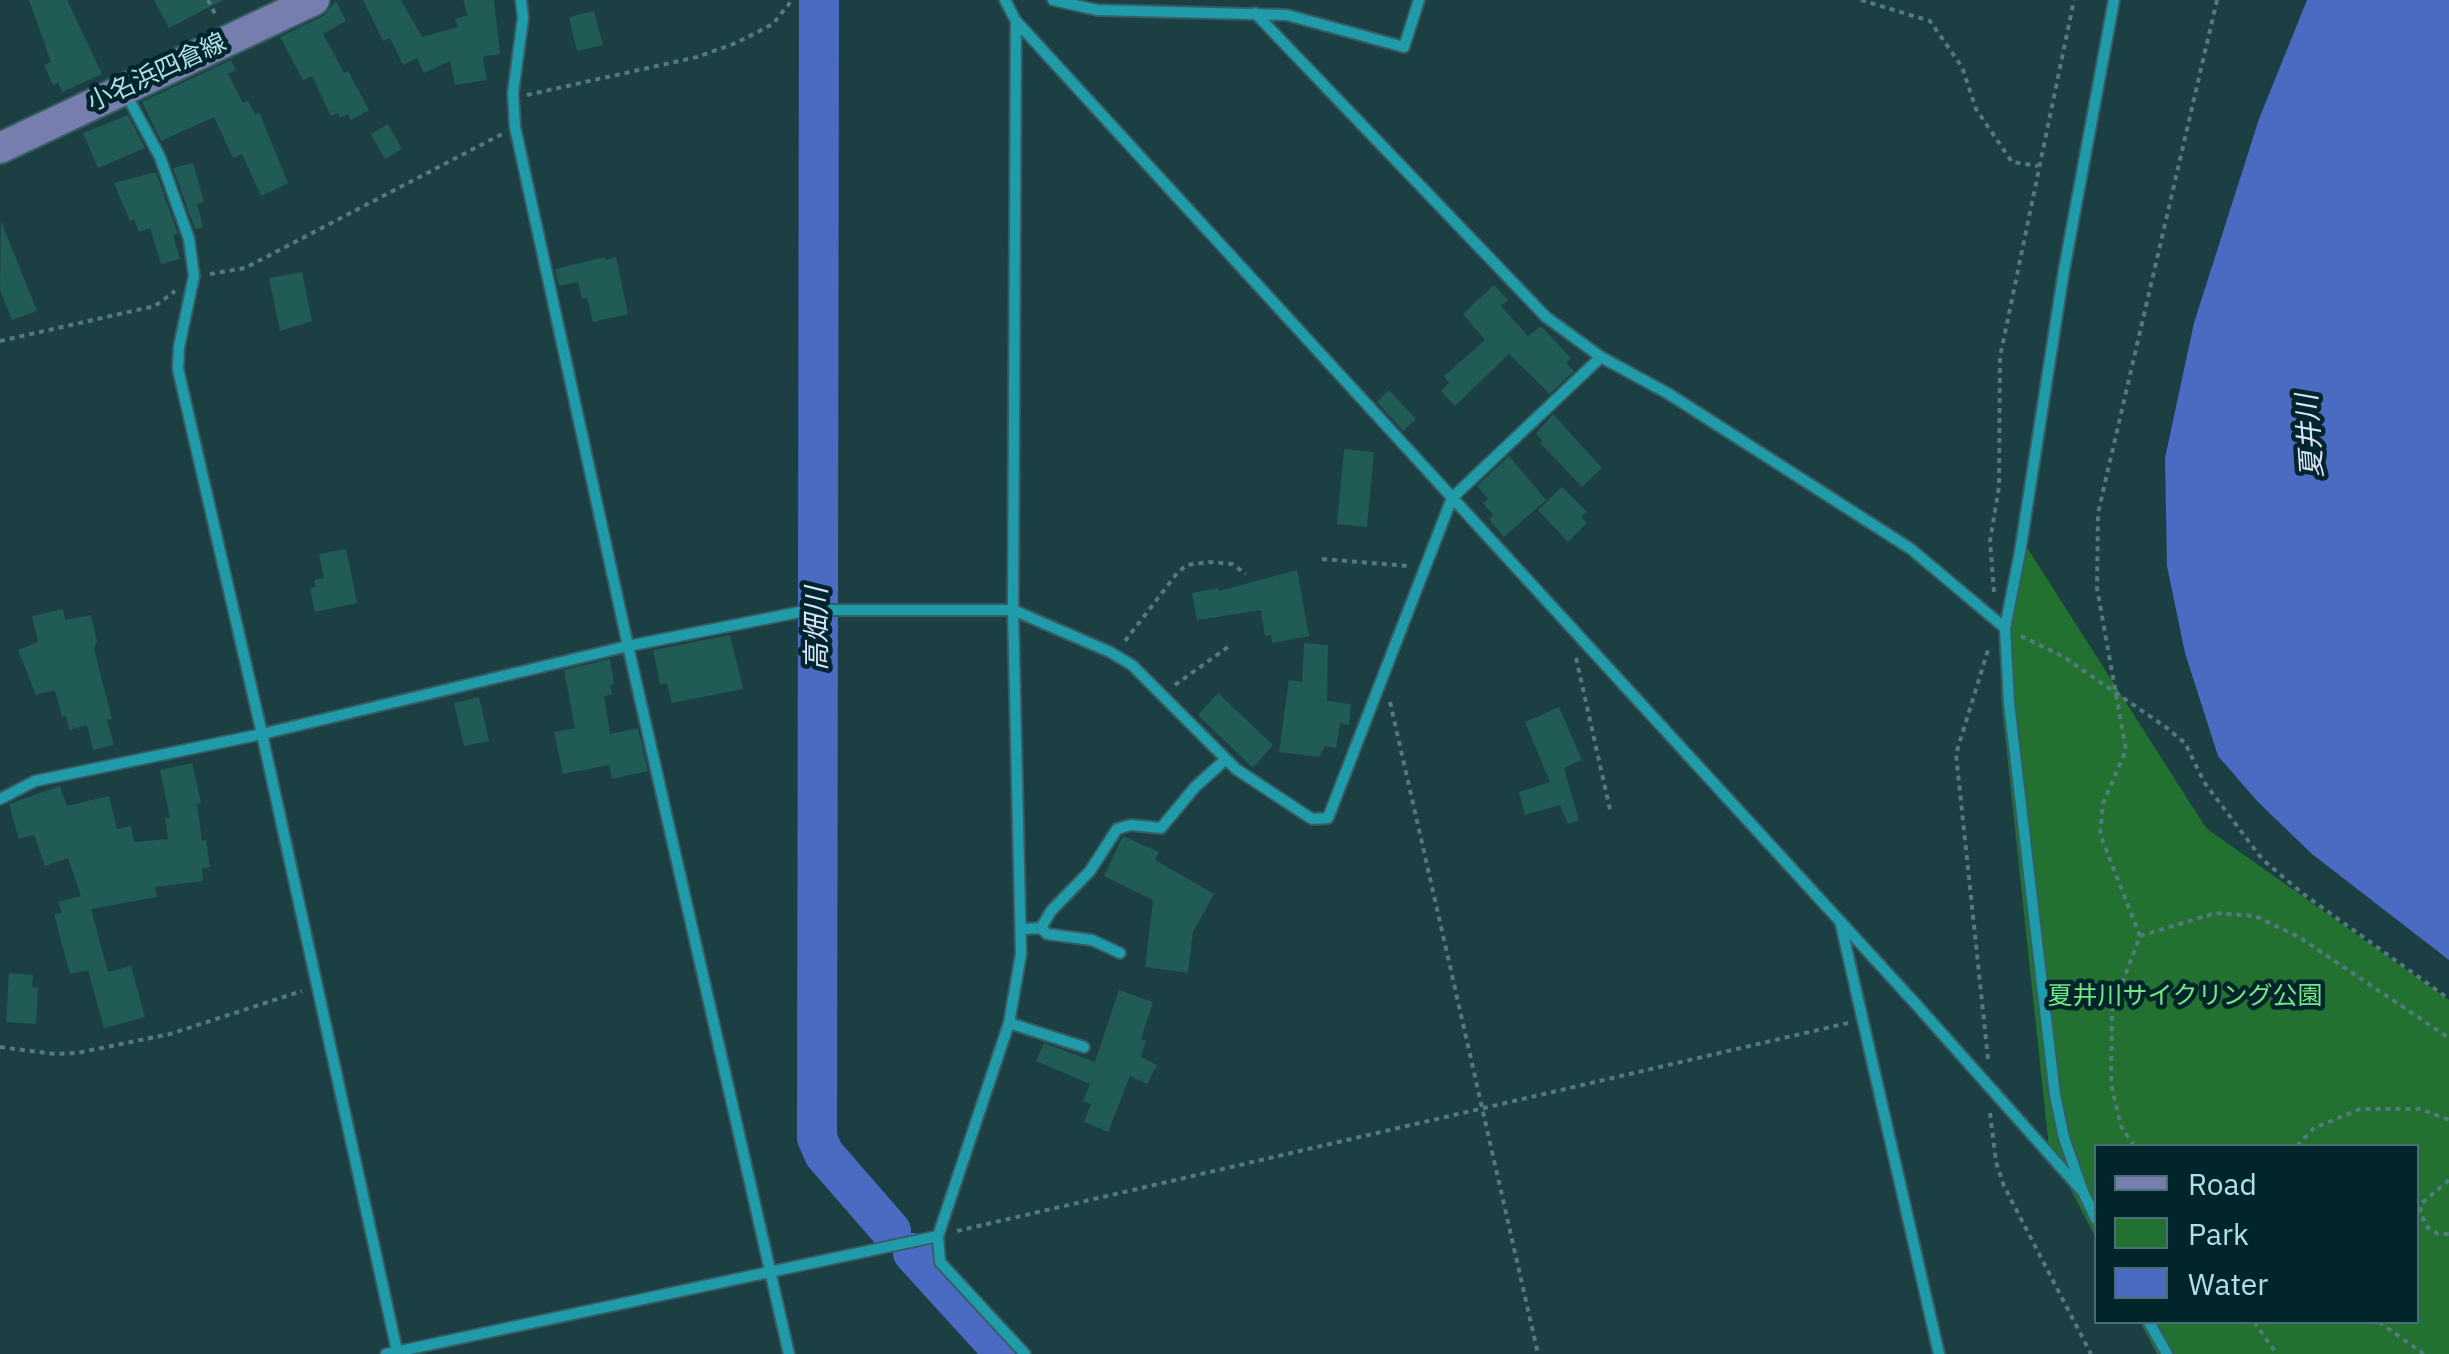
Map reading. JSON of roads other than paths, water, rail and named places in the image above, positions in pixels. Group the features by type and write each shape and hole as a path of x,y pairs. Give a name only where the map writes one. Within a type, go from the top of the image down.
{"main road":[{"name":"小名浜四倉線","path":"0,148 314,0"}],"street":[{"path":"521,0 524,18 514,65 514,127 789,1354"},
{"path":"1005,0 1016,21 2083,1192"},
{"path":"1053,0 1097,10 1287,15 1404,47 1418,0"},
{"path":"2094,1216 2064,1138 2055,1096 2001,624 2020,552 2064,270 2114,0"},
{"path":"1255,13 1546,317 1602,357 1669,394 1911,549 2001,624"},
{"path":"1016,21 1013,610 1022,929 1018,984 1009,1023 938,1236 940,1262 1026,1354"},
{"path":"122,88 160,157 190,239 194,276 178,369 262,734 392,1353 938,1236"},
{"path":"0,799 35,782 262,734 628,646 810,610 1013,610 1132,665 1226,760 1312,819 1328,818 1452,498 1602,357"},
{"path":"1042,928 1052,911 1090,871 1117,830 1131,826 1161,828 1195,787 1226,760"},
{"path":"1841,924 1939,1354"},
{"path":"1022,929 1042,928"},
{"path":"1042,928 1047,934 1092,940 1120,953"},
{"path":"1009,1023 1084,1047"},
{"path":"2151,1324 2167,1354"}],"water":[{"name":"夏井川","path":"2307,0 2449,0 2449,960 2312,854 2218,756 2185,653 2167,566 2165,458 2194,323 2259,119"}],"waterway":[{"name":"高畑川","path":"819,0 817,1138 824,1154 891,1231"},
{"name":"高畑川","path":"913,1253 1005,1354"}],"park label":[{"name":"夏井川サイクリング公園","path":"2185,997"}]}
